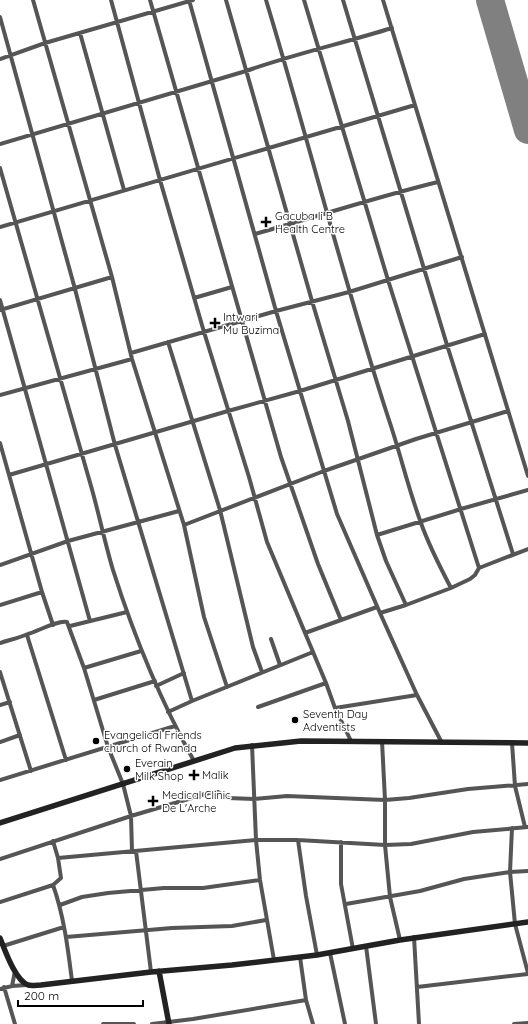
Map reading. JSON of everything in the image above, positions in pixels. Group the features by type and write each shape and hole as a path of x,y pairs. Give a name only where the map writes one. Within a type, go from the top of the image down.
{"street":[{"path":"33,0 112,277 132,359 184,524 204,617 227,687"},
{"path":"112,0 160,180 267,542 335,708 351,741"},
{"path":"150,0 289,484 318,564 341,620"},
{"path":"0,59 45,43 190,0 276,311 337,514 417,695 442,743"},
{"path":"226,0 336,380 377,535 386,561 406,605"},
{"path":"266,0 307,137 349,292 372,368 421,522 431,548 451,588"},
{"path":"304,0 388,280 479,568"},
{"path":"343,0 447,345 513,554"},
{"path":"383,0 528,476"},
{"path":"0,17 75,288 115,445 192,701"},
{"path":"0,144 211,80 246,71 284,58 355,40 392,28"},
{"path":"80,33 124,190"},
{"path":"0,227 415,105"},
{"path":"0,168 82,454 112,568 141,651 168,712 194,761"},
{"path":"254,234 328,214 400,191 438,182"},
{"path":"131,352 349,292 462,257"},
{"path":"1,310 112,277"},
{"path":"194,298 232,287"},
{"path":"0,300 1,310 90,621"},
{"path":"9,475 300,391 485,334"},
{"path":"168,342 220,510 253,647 262,672"},
{"path":"0,395 132,359"},
{"path":"184,524 255,498 324,470 508,411"},
{"path":"0,443 1,452 9,475 42,592 54,625"},
{"path":"377,535 460,509 528,490"},
{"path":"0,565 68,541 180,511"},
{"path":"380,613 451,588 470,579 475,575 479,568 528,549"},
{"path":"0,605 42,592"},
{"path":"305,633 377,607"},
{"path":"70,626 127,612"},
{"path":"0,643 65,621 70,626 108,747 123,784 131,816 134,851 151,972"},
{"path":"27,635 66,760"},
{"path":"271,639 280,665"},
{"path":"84,668 141,651"},
{"path":"168,712 313,652"},
{"path":"0,672 31,770"},
{"path":"94,700 156,683 184,673"},
{"path":"258,707 326,683"},
{"path":"335,708 417,695"},
{"path":"0,705 10,702"},
{"path":"0,780 175,726"},
{"path":"0,742 20,735"},
{"path":"0,823 235,748 252,745 301,741 528,743"},
{"path":"382,741 385,800 385,845 390,897 400,940"},
{"path":"58,858 256,840 298,840 385,845 411,844 473,832 526,827 515,786 512,743"},
{"path":"252,745 256,840 260,880 274,960"},
{"path":"0,858 212,792 218,792 228,798 254,799 287,796 385,800 468,789 528,784"},
{"path":"417,987 528,974 515,924 510,872 512,828"},
{"path":"298,840 308,911 317,955"},
{"path":"0,902 53,884 61,878 58,858 53,841"},
{"path":"341,842 340,872 353,949"},
{"path":"346,904 420,891 464,878 528,871"},
{"path":"60,905 82,898 108,893 164,888 203,888 260,880"},
{"path":"53,884 60,905 72,982"},
{"path":"66,937 145,930 232,926 266,920"},
{"path":"15,1024 2,988 72,982 159,971 232,965 317,955 414,937 528,922"},
{"path":"3,946 64,927"},
{"path":"414,937 419,1024"},
{"path":"0,938 15,971 28,985"},
{"path":"366,946 376,1024"},
{"path":"330,953 345,1024"},
{"path":"300,957 306,1000 313,1024"},
{"path":"12,986 15,971"},
{"path":"159,971 169,1023"},
{"path":"152,1024 169,1023 306,1000"},
{"path":"514,1024 528,1022"},
{"path":"102,1024 134,1024"}],"runway":[{"path":"490,0 528,130"}],"place":[{"name":"Gacuba Ii B Health Centre","path":"266,222"},
{"name":"Intwari Mu Buzima","path":"215,323"},
{"name":"Seventh Day Adventists","path":"295,720"},
{"name":"Evangelical Friends church of Rwanda","path":"96,741"},
{"name":"Everain Milk Shop","path":"127,769"},
{"name":"Malik","path":"194,775"},
{"name":"Medical Clinic De L'Arche","path":"153,801"}]}
